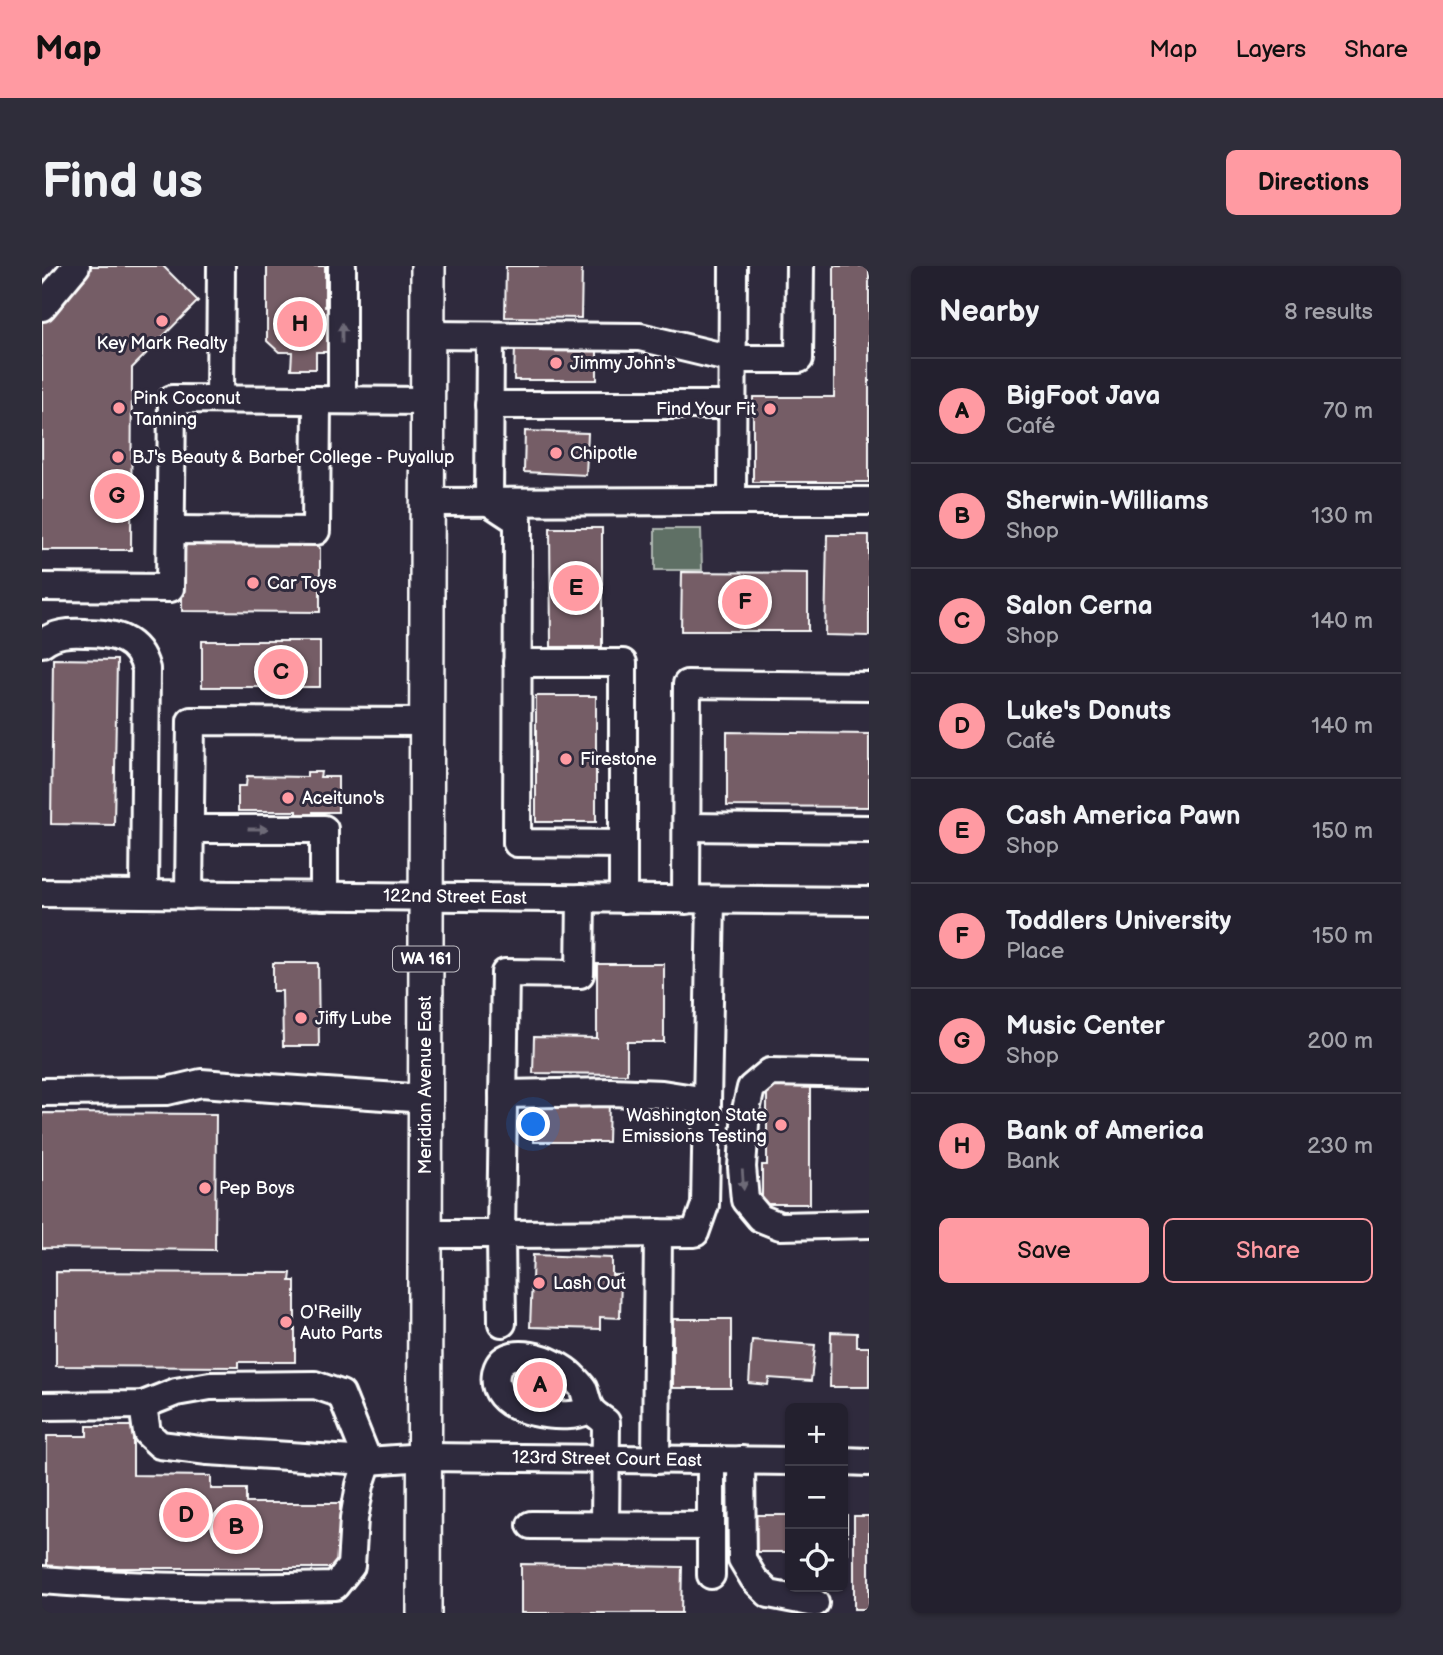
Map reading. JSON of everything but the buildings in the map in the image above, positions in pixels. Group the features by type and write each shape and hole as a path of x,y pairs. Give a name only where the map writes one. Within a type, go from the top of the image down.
{"main road":[{"name":"WA 161","path":"427,320 428,266"},
{"name":"Meridian Avenue East","path":"424,1613 427,320"}],"street":[{"path":"42,307 76,266"},
{"path":"220,399 221,266"},
{"path":"171,530 316,531 342,266"},
{"path":"732,501 733,266"},
{"path":"427,320 490,335 640,337 732,359 799,359 800,266"},
{"path":"489,502 490,335"},
{"path":"42,587 170,589 172,399 428,401"},
{"path":"489,405 732,405"},
{"path":"428,502 869,501"},
{"path":"489,502 518,521 517,843 623,844"},
{"path":"42,643 58,634 108,633 129,642 143,658 146,669 144,894"},
{"path":"517,663 623,663 623,899"},
{"path":"424,1234 695,1233 705,1205 707,1101 698,900 687,827 687,684 869,686"},
{"path":"190,895 191,721 427,722"},
{"path":"687,827 869,829"},
{"path":"190,829 324,830 324,896"},
{"name":"122nd Street East","path":"42,893 869,901"},
{"path":"502,1323 505,973 580,974 581,898"},
{"path":"869,1074 770,1072 751,1088 746,1110 742,1167 745,1200 760,1218 780,1226 869,1224"},
{"path":"42,1092 167,1091 201,1083 426,1098"},
{"path":"503,1094 611,1092 662,1094 707,1101"},
{"path":"656,1460 658,1233"},
{"path":"42,1406 143,1405 176,1392 210,1386 315,1385 341,1394 368,1461 360,1485 354,1519 351,1566 335,1586 109,1586 42,1580"},
{"name":"123rd Street Court East","path":"143,1405 147,1433 160,1446 208,1451 368,1461 424,1457 785,1461"},
{"path":"591,1410 606,1422 605,1525"},
{"path":"741,1460 742,1559 754,1579 769,1594 815,1603"},
{"path":"710,1461 711,1575"},
{"path":"848,1461 869,1462"},
{"path":"531,1525 711,1526"}],"green space":[{"path":"655,529 701,529 702,570 655,570"}],"place":[{"name":"Key Mark Realty","path":"162,321"},
{"name":"Bank of America","path":"300,324"},
{"name":"Jimmy John's","path":"556,363"},
{"name":"Pink Coconut Tanning","path":"119,408"},
{"name":"Find Your Fit","path":"770,409"},
{"name":"Chipotle","path":"556,453"},
{"name":"BJ's Beauty & Barber College - Puyallup","path":"118,457"},
{"name":"Music Center","path":"117,496"},
{"name":"Car Toys","path":"253,583"},
{"name":"Cash America Pawn","path":"576,588"},
{"name":"Toddlers University","path":"745,602"},
{"name":"Salon Cerna","path":"281,672"},
{"name":"Firestone","path":"566,759"},
{"name":"Aceituno's","path":"288,798"},
{"name":"Jiffy Lube","path":"301,1018"},
{"name":"Washington State Emissions Testing","path":"781,1125"},
{"name":"Pep Boys","path":"205,1188"},
{"name":"Lash Out","path":"539,1283"},
{"name":"O'Reilly Auto Parts","path":"286,1322"},
{"name":"BigFoot Java","path":"540,1385"},
{"name":"Luke's Donuts","path":"186,1515"},
{"name":"Sherwin-Williams","path":"236,1527"}]}
